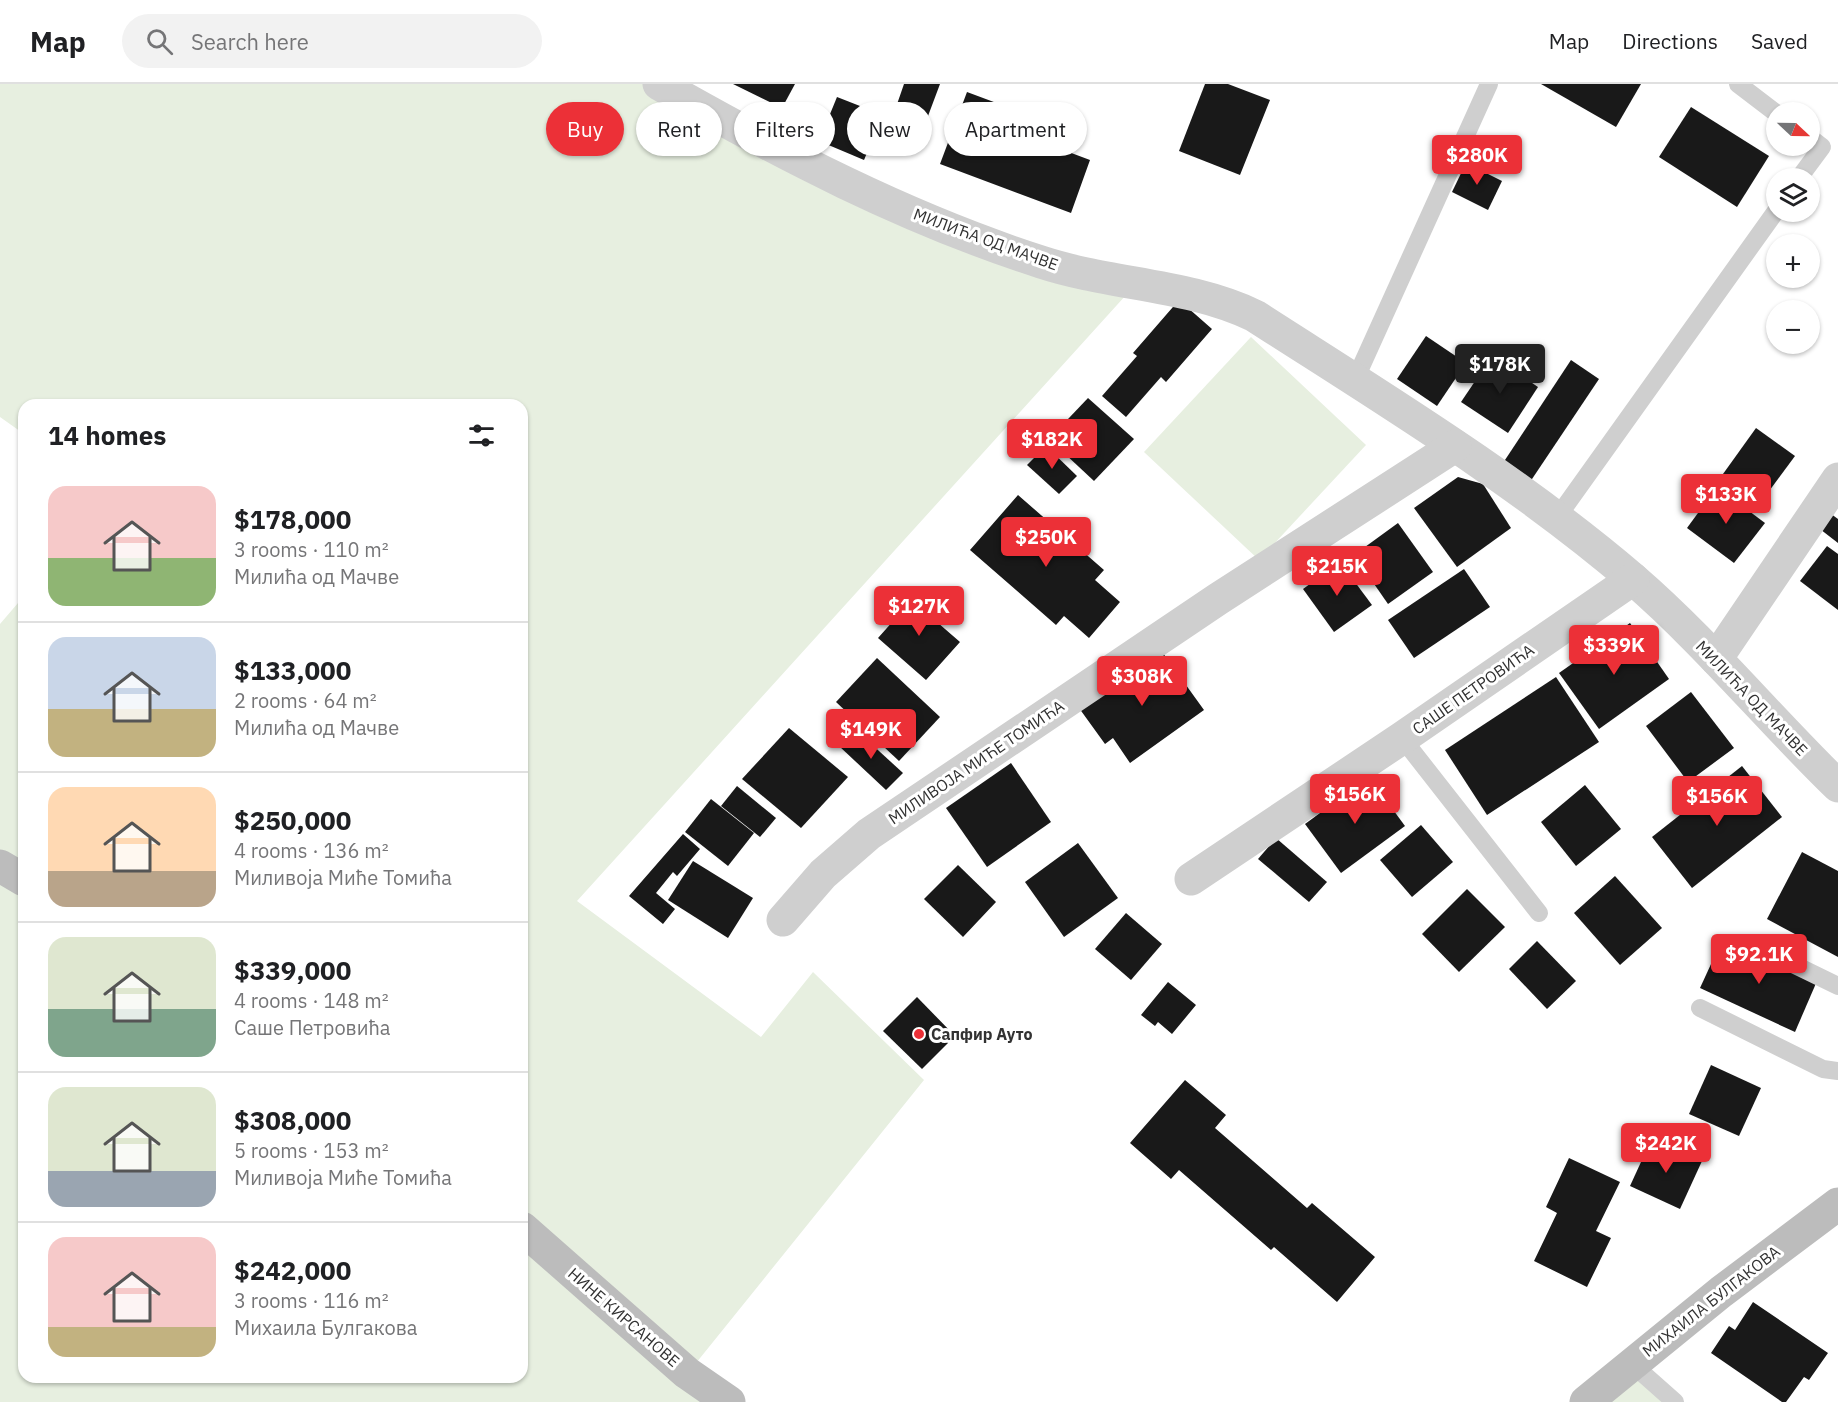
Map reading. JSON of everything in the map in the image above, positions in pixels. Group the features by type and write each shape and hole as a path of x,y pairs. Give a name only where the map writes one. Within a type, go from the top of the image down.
{"street":[{"name":"МИЛИЋА ОД МАЧВЕ","path":"659,84 744,133 918,215 1042,262 1235,307 1255,316 1505,478 1633,579 1716,659 1838,786"},
{"name":"МИЛИВОЈА МИЋЕ ТОМИЋА","path":"783,920 823,874 868,834 1208,605 1455,446"},
{"path":"1716,659 1838,479"},
{"name":"САШЕ ПЕТРОВИЋА","path":"1191,879 1402,738 1633,579"},
{"path":"0,866 18,876"},
{"name":"МИХАИЛА БУЛГАКОВА","path":"1586,1402 1631,1363 1838,1204"},
{"name":"НИНЕ КИРСАНОВЕ","path":"528,1233 687,1373 729,1402"}],"lane":[{"path":"1355,380 1489,84"},
{"path":"1738,84 1766,105"},
{"path":"1556,519 1768,222"},
{"name":"САШЕ ПЕТРОВИЋА","path":"1402,738 1539,913"},
{"path":"1768,952 1838,986"},
{"path":"1700,1008 1823,1069 1838,1071"},
{"path":"1631,1363 1675,1402"}],"green space":[{"path":"0,84 659,84 690,102 636,102 636,156 722,156 722,120 734,127 734,156 804,156 1136,284 577,901 761,1037 813,972 924,1080 688,1373 730,1402 0,1402 0,624 18,603 18,1383 528,1383 528,399 18,399 18,430 0,417"},
{"path":"1251,337 1366,445 1259,560 1144,452"},
{"path":"1631,1363 1675,1402 1587,1402"}],"building":[{"path":"733,84 795,84 785,102 770,102"},
{"path":"904,84 940,84 932,105 932,102 898,102"},
{"path":"1205,84 1228,84 1270,100 1240,175 1179,151"},
{"path":"1541,84 1641,84 1616,127"},
{"path":"967,92 994,102 963,102"},
{"path":"837,97 850,102 847,102 847,153 835,148 835,102"},
{"path":"1691,107 1769,156 1737,207 1659,157"},
{"path":"944,153 944,156 1079,156 1090,160 1071,213 940,164"},
{"path":"1466,163 1502,181 1488,210 1452,192"},
{"path":"1179,300 1212,329 1166,382 1161,377 1126,417 1102,396 1137,356 1133,353"},
{"path":"1426,336 1466,363 1437,406 1397,379"},
{"path":"1492,356 1538,387 1508,433 1461,402"},
{"path":"1571,360 1599,379 1528,485 1501,466"},
{"path":"1088,398 1134,439 1094,481 1049,439"},
{"path":"1756,428 1795,456 1761,502 1723,474"},
{"path":"1046,446 1077,476 1059,494 1027,465"},
{"path":"1458,477 1483,484 1511,528 1457,567 1414,508"},
{"path":"1717,487 1765,523 1734,563 1687,528"},
{"path":"1018,495 1104,570 1095,580 1120,602 1089,638 1064,616 1056,625 970,550"},
{"path":"1827,511 1838,519 1838,543 1816,526"},
{"path":"1398,523 1433,572 1388,604 1354,555"},
{"path":"1827,546 1838,554 1838,610 1800,581"},
{"path":"1340,562 1372,605 1334,632 1303,589"},
{"path":"1464,569 1490,607 1414,658 1388,620"},
{"path":"919,592 937,608 930,616 960,642 926,680 878,638"},
{"path":"1630,623 1669,679 1599,729 1559,673"},
{"path":"1160,649 1204,710 1130,763 1113,738 1105,744 1079,708"},
{"path":"877,658 940,717 899,761 836,702"},
{"path":"1556,677 1599,742 1487,815 1445,750"},
{"path":"1691,692 1734,748 1688,782 1646,726"},
{"path":"789,728 848,777 801,828 742,779"},
{"path":"855,729 903,773 886,790 839,746"},
{"path":"1011,763 1051,822 987,867 946,808"},
{"path":"1742,766 1782,817 1692,888 1652,837"},
{"path":"1369,777 1405,826 1341,873 1305,824"},
{"path":"1585,785 1621,829 1576,866 1541,822"},
{"path":"737,786 776,818 760,837 721,806"},
{"path":"711,799 754,833 728,866 685,832"},
{"path":"1421,825 1453,862 1412,897 1380,860"},
{"path":"683,834 700,849 677,876 673,872 656,893 675,909 663,924 629,896"},
{"path":"1276,838 1327,882 1309,902 1258,859"},
{"path":"1078,843 1118,898 1064,937 1025,882"},
{"path":"1802,852 1838,871 1838,957 1767,919"},
{"path":"693,861 753,898 728,938 668,900"},
{"path":"958,865 996,902 963,937 924,899"},
{"path":"1615,876 1662,928 1620,965 1574,913"},
{"path":"1467,889 1505,927 1459,972 1422,934"},
{"path":"1126,913 1162,944 1131,980 1095,949"},
{"path":"1723,938 1817,981 1795,1032 1700,988"},
{"path":"1537,941 1576,981 1547,1009 1509,969"},
{"path":"1168,982 1196,1005 1172,1034 1158,1022 1155,1026 1141,1015"},
{"name":"Сапфир Ауто","path":"917,997 955,1036 922,1069 883,1031"},
{"path":"1711,1065 1761,1088 1739,1136 1689,1114"},
{"path":"1185,1080 1226,1115 1215,1128 1307,1208 1312,1203 1375,1257 1337,1302 1274,1247 1271,1250 1179,1170 1171,1179 1130,1143"},
{"path":"1652,1138 1702,1161 1680,1209 1630,1186"},
{"path":"1569,1158 1620,1182 1596,1231 1611,1238 1587,1287 1534,1261 1557,1213 1546,1207"},
{"path":"1753,1302 1828,1353 1809,1380 1804,1377 1786,1402 1782,1402 1711,1353 1729,1326 1735,1330"}],"place":[{"name":"Сапфир Ауто","path":"919,1034"}]}
